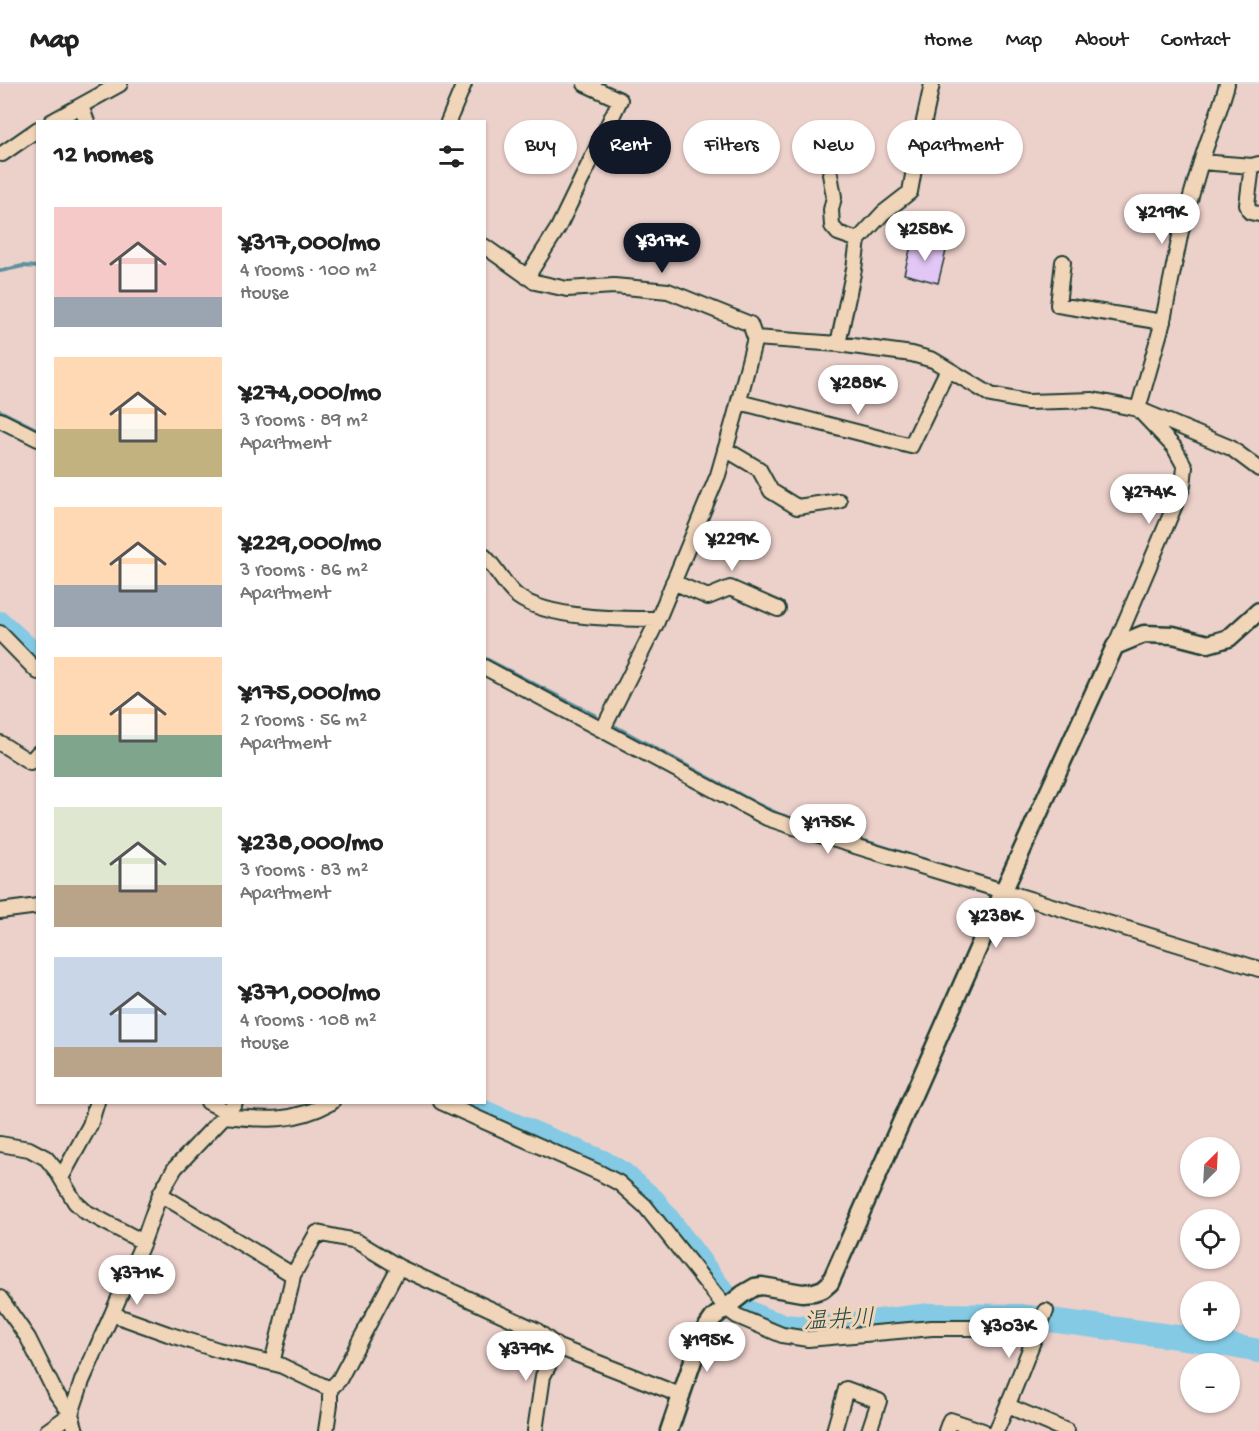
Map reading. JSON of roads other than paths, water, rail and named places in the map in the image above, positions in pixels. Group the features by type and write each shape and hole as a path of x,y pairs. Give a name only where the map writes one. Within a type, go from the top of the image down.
{"street":[{"path":"55,120 120,84"},
{"path":"449,120 464,84"},
{"path":"527,277 558,228 620,100 585,84"},
{"path":"924,120 932,84"},
{"path":"1138,410 1163,322 1181,231 1209,135 1221,107 1227,84"},
{"path":"81,106 86,120"},
{"path":"2,154 36,130"},
{"path":"1201,162 1255,165 1247,205 1250,212 1259,214"},
{"path":"830,174 834,197 831,210 832,226 838,232 858,240"},
{"path":"838,344 858,240 883,213 910,192 913,174"},
{"path":"486,247 535,282 567,289 614,286 668,291 750,324 755,338 718,475 658,620 603,729"},
{"path":"1063,262 1058,305 1163,322"},
{"path":"755,338 838,344 912,354 933,360 991,395 1027,402 1093,400 1138,410 1231,448 1259,469"},
{"path":"739,402 911,446 948,369"},
{"path":"669,1431 702,1334 713,1318 755,1287 762,1286 802,1293 823,1289 830,1283 1115,646 1183,486 1185,467 1174,447 1138,410"},
{"path":"0,420 36,439"},
{"path":"725,449 759,469 771,491 798,507 839,501"},
{"path":"486,558 514,594 527,603 573,614 615,619 658,620"},
{"path":"673,582 708,597 730,588 778,609"},
{"path":"1115,646 1144,634 1173,635 1208,644 1229,638 1259,611"},
{"path":"0,633 36,670"},
{"path":"486,668 767,818 1259,969"},
{"path":"0,743 30,762 36,755"},
{"path":"0,911 36,906"},
{"path":"61,1178 90,1125 96,1104"},
{"path":"213,1104 261,1120 291,1118 317,1111 329,1104"},
{"path":"445,1104 619,1183 645,1206 733,1302 737,1316 782,1335 808,1339 932,1328 1038,1328"},
{"path":"47,1431 71,1414 82,1381 112,1314 160,1194 174,1168 228,1110"},
{"path":"0,1144 29,1149 46,1158 75,1202 86,1212 142,1242"},
{"path":"160,1194 293,1275"},
{"path":"272,1363 293,1275 317,1233 356,1241 399,1266 536,1330 558,1347 680,1395"},
{"path":"326,1431 330,1389 339,1380 399,1266"},
{"path":"0,1298 28,1338 54,1392 71,1414 76,1431"},
{"path":"996,1431 1046,1311"},
{"path":"112,1314 218,1350 280,1365 330,1389"},
{"path":"535,1431 543,1376 558,1347"},
{"path":"834,1431 846,1389 879,1401 869,1431"},
{"path":"1008,1406 1067,1431"},
{"path":"946,1431 950,1420 983,1431"}],"waterway":[{"path":"0,271 23,266 36,267"},
{"path":"0,411 36,429"},
{"name":"温井川","path":"0,623 36,656"},
{"path":"486,659 596,716"},
{"path":"616,727 781,815 996,882"},
{"name":"温井川","path":"465,1104 603,1162 623,1174 654,1201 724,1294 743,1309 762,1319 784,1326 828,1327 930,1315 1020,1316 1200,1340 1259,1351"}]}
